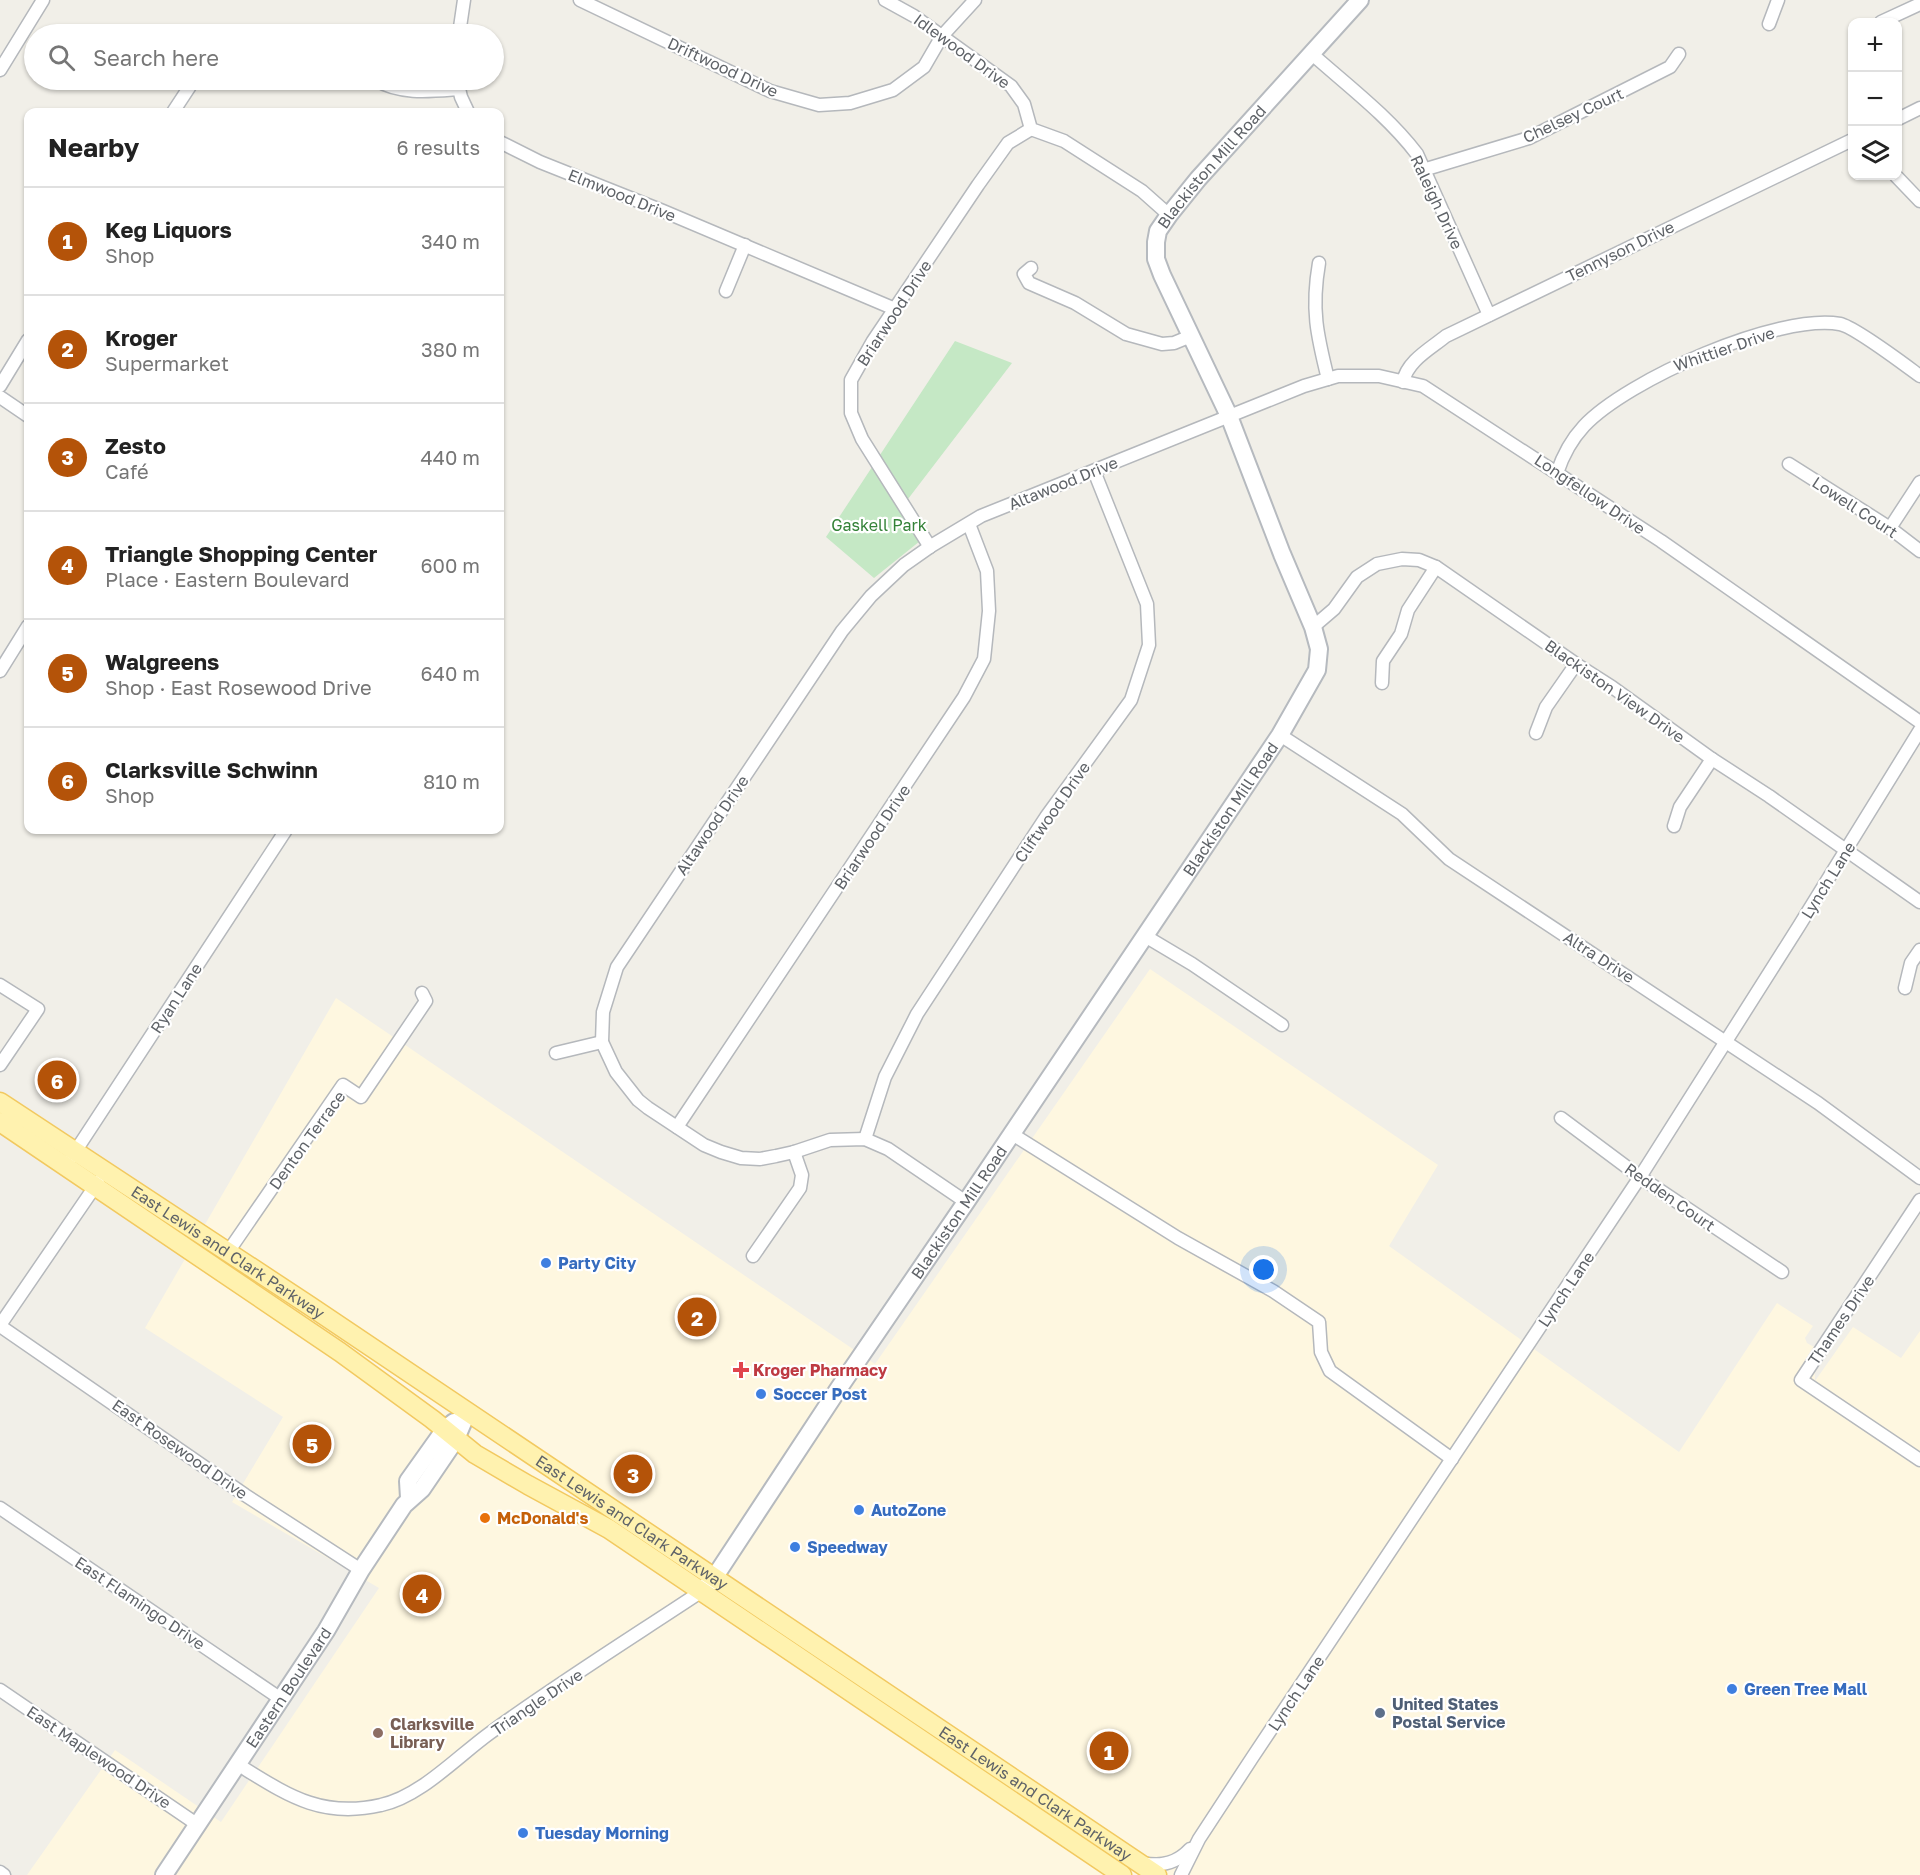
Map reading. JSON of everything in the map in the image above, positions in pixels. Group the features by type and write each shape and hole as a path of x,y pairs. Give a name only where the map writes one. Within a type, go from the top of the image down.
{"main road":[{"name":"Blackiston Mill Road","path":"708,1584 1280,735 1318,667 1319,649 1313,627 1282,554 1229,416 1156,259 1158,231 1169,215 1198,179 1360,0"},
{"path":"0,1102 71,1159 100,1178"},
{"path":"0,1122 71,1159"},
{"name":"East Lewis and Clark Parkway","path":"100,1178 228,1252 467,1413 1122,1875"},
{"name":"East Lewis and Clark Parkway","path":"100,1178 475,1454 708,1584 1157,1875"},
{"name":"Eastern Boulevard","path":"164,1875 326,1631 361,1570 409,1498 408,1481 467,1413"}],"street":[{"path":"28,24 43,0"},
{"path":"460,24 464,0"},
{"name":"Driftwood Drive","path":"580,0 770,91 819,105 850,103 893,90 924,67 942,36 975,0"},
{"name":"Idlewood Drive","path":"885,0 914,16 1011,86 1024,104 1031,129"},
{"path":"1769,24 1778,0"},
{"path":"1890,18 1920,4"},
{"path":"0,70 24,31"},
{"name":"Raleigh Drive","path":"1312,54 1378,111 1405,138 1417,154 1489,315"},
{"name":"Chelsey Court","path":"1423,170 1529,138 1670,67 1679,54"},
{"path":"176,108 187,90"},
{"path":"460,90 467,108"},
{"path":"1902,116 1920,108"},
{"path":"1031,129 1064,141 1142,191 1169,215"},
{"name":"Briarwood Drive","path":"930,547 859,432 851,412 851,380 873,342 1008,143 1031,129"},
{"name":"Tennyson Drive","path":"1403,382 1405,371 1414,361 1446,336 1848,142"},
{"name":"Elmwood Drive","path":"504,144 540,162 746,245 895,309"},
{"path":"1900,180 1920,201"},
{"path":"726,291 746,245"},
{"path":"1319,263 1314,294 1316,326 1328,379"},
{"path":"1031,268 1024,274 1029,283 1075,303 1126,334 1162,344 1174,343 1191,336"},
{"name":"Whittier Drive","path":"1557,472 1564,452 1585,425 1624,393 1666,370 1751,337 1813,322 1843,324 1920,376"},
{"path":"0,386 24,347"},
{"name":"Longfellow Drive","path":"1229,416 1304,386 1338,376 1379,376 1423,386 1661,541 1920,722"},
{"path":"0,397 24,413"},
{"name":"Altawood Drive","path":"966,1202 888,1149 865,1140 830,1140 794,1152 759,1159 741,1158 704,1145 677,1127 638,1100 616,1072 602,1042 603,1012 617,967 842,631 871,596 904,565 969,524 1016,501 1229,416"},
{"name":"Lowell Court","path":"1789,464 1890,528 1920,551"},
{"name":"Cliftwood Drive","path":"865,1140 885,1077 917,1014 1046,818 1131,700 1149,645 1147,604 1094,471"},
{"path":"1890,528 1920,482"},
{"name":"Briarwood Drive","path":"677,1127 964,697 984,659 989,610 987,571 969,524"},
{"name":"Blackiston View Drive","path":"1313,627 1334,609 1357,577 1377,564 1402,559 1419,560 1436,567 1920,902"},
{"path":"1382,683 1383,661 1401,634 1408,610 1436,567"},
{"path":"0,671 24,632"},
{"path":"1536,733 1546,707 1576,664"},
{"name":"Lynch Lane","path":"1181,1875 1199,1839 1641,1177 1920,730"},
{"name":"Altra Drive","path":"1280,735 1402,814 1449,859 1818,1103 1920,1178"},
{"path":"1674,826 1680,807 1712,759"},
{"name":"Ryan Lane","path":"71,1159 283,834"},
{"path":"1145,936 1192,964 1282,1025"},
{"path":"1905,988 1911,963 1920,950"},
{"path":"0,985 38,1009 0,1065"},
{"name":"Denton Terrace","path":"228,1252 343,1085 361,1097 426,1001 422,993"},
{"path":"556,1053 602,1042"},
{"name":"Redden Court","path":"1561,1118 1641,1177 1782,1272"},
{"path":"1012,1134 1178,1238 1273,1291 1318,1322 1321,1352 1330,1371 1452,1459"},
{"path":"753,1256 800,1188 802,1175 794,1152"},
{"path":"0,1326 100,1178"},
{"name":"Thames Drive","path":"1920,1200 1801,1380 1920,1460"},
{"name":"East Rosewood Drive","path":"0,1326 245,1495 361,1570"},
{"name":"East Flamingo Drive","path":"0,1508 281,1699"},
{"name":"Triangle Drive","path":"237,1764 299,1801 317,1806 352,1809 382,1805 415,1791 491,1732 708,1584"},
{"name":"East Maplewood Drive","path":"0,1690 198,1825"},
{"name":"Lynch Lane","path":"1134,1860 1149,1864 1172,1862 1181,1858 1199,1839"},
{"path":"0,1872 4,1875"}],"shaded area":[{"path":"1150,969 1438,1165 1389,1246 1679,1452 1777,1303 1813,1326 1805,1338 1807,1343 1814,1347 1815,1381 1853,1327 1901,1358 1920,1331 1920,1875 27,1875 115,1750 221,1822 379,1588 232,1502 283,1417 145,1328 336,998 875,1364"}],"green space":[{"name":"Gaskell Park","path":"955,341 1012,363 908,499 930,533 874,578 826,537"}],"place":[{"name":"Clarksville Schwinn","path":"57,1080"},
{"name":"Party City","path":"546,1263"},
{"name":"Kroger","path":"697,1317"},
{"name":"Kroger Pharmacy","path":"741,1370"},
{"name":"Soccer Post","path":"761,1394"},
{"name":"Walgreens","path":"312,1444"},
{"name":"Zesto","path":"633,1474"},
{"name":"AutoZone","path":"859,1510"},
{"name":"McDonald's","path":"485,1518"},
{"name":"Speedway","path":"795,1547"},
{"name":"Triangle Shopping Center","path":"422,1594"},
{"name":"Green Tree Mall","path":"1732,1689"},
{"name":"United States Postal Service","path":"1380,1713"},
{"name":"Clarksville Library","path":"378,1733"},
{"name":"Keg Liquors","path":"1109,1751"},
{"name":"Tuesday Morning","path":"523,1833"}]}
